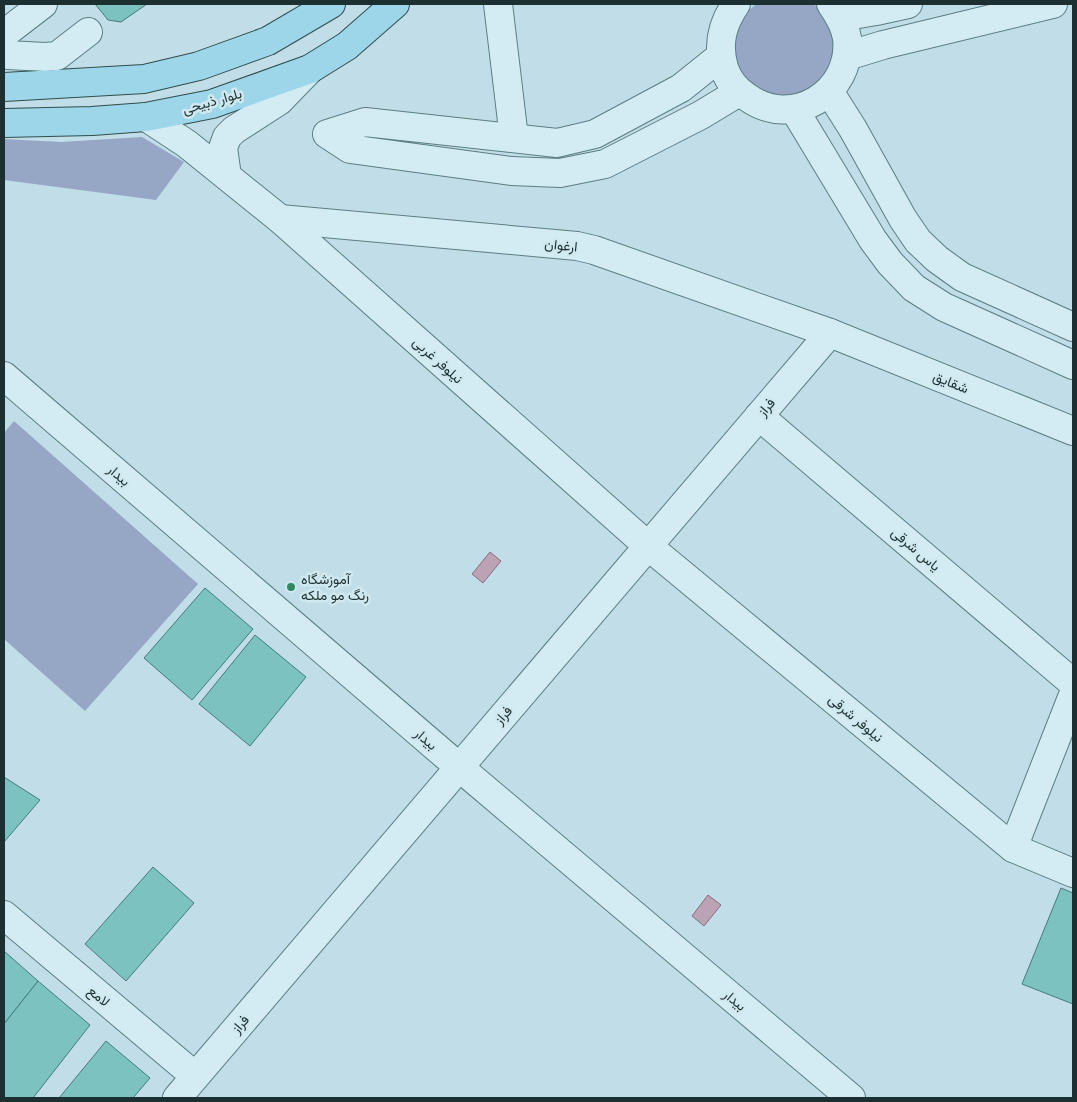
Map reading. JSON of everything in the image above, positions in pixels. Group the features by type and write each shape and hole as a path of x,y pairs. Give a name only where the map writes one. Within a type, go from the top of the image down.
{"main road":[{"path":"4,87 144,79 199,66 268,41 331,4"},
{"name":"بلوار ذبیحی","path":"4,123 92,121 146,117 212,104 310,69 347,46 395,4"}],"street":[{"path":"4,34 43,4"},
{"path":"498,4 514,138"},
{"path":"736,4 727,17 720,36 721,56 727,75 739,92 755,103 774,109 794,109 813,103 829,92 840,75 847,56 847,36 836,11 876,12 908,4"},
{"path":"847,56 883,45 1053,4"},
{"path":"4,53 8,55 57,56 88,32"},
{"path":"721,56 681,88 595,134 557,143 365,122 327,134 350,149 511,171 560,173 605,164 701,115 739,92"},
{"path":"227,176 223,148 227,138 234,130 279,101 310,69"},
{"path":"829,92 853,129 903,219 918,241 937,259 962,277 1073,327"},
{"path":"794,109 874,240 890,263 914,288 944,307 1073,365"},
{"name":"نیلوفر غربی","path":"146,117 187,144 280,219 648,546"},
{"name":"ارغوان","path":"280,219 577,246 619,258 830,333"},
{"name":"فراز","path":"176,1098 830,333"},
{"name":"شقایق","path":"830,333 1073,431"},
{"name":"بیدار","path":"4,376 459,767 851,1098"},
{"name":"یاس شرقی","path":"759,416 1073,683"},
{"name":"نیلوفر شرقی","path":"648,546 1013,848 1073,873"},
{"path":"1013,848 1073,696"},
{"name":"لامع","path":"4,915 195,1076"}],"shaded area":[{"path":"756,4 813,4 822,10 837,40 832,72 808,94 776,98 746,82 737,67 733,49 736,31 744,15"},
{"path":"142,137 184,162 156,200 4,180 4,139 61,142"},
{"path":"14,421 198,584 85,711 4,639 4,433"},
{"path":"490,552 501,561 483,583 472,574"},
{"path":"708,895 721,905 704,926 692,916"}],"building":[{"path":"95,4 147,4 121,22 108,20"},
{"path":"205,588 253,629 192,700 144,658"},
{"path":"255,635 306,677 250,746 199,704"},
{"path":"4,777 40,800 4,842"},
{"path":"153,867 194,903 126,981 85,944"},
{"path":"1061,888 1073,893 1073,1004 1022,984"},
{"path":"4,951 38,981 4,1024"},
{"path":"38,981 90,1025 33,1098 4,1098 4,1024"},
{"path":"106,1041 150,1078 133,1098 59,1098"}],"place":[{"name":"آموزشگاه رنگ مو ملکه","path":"291,587"}]}
